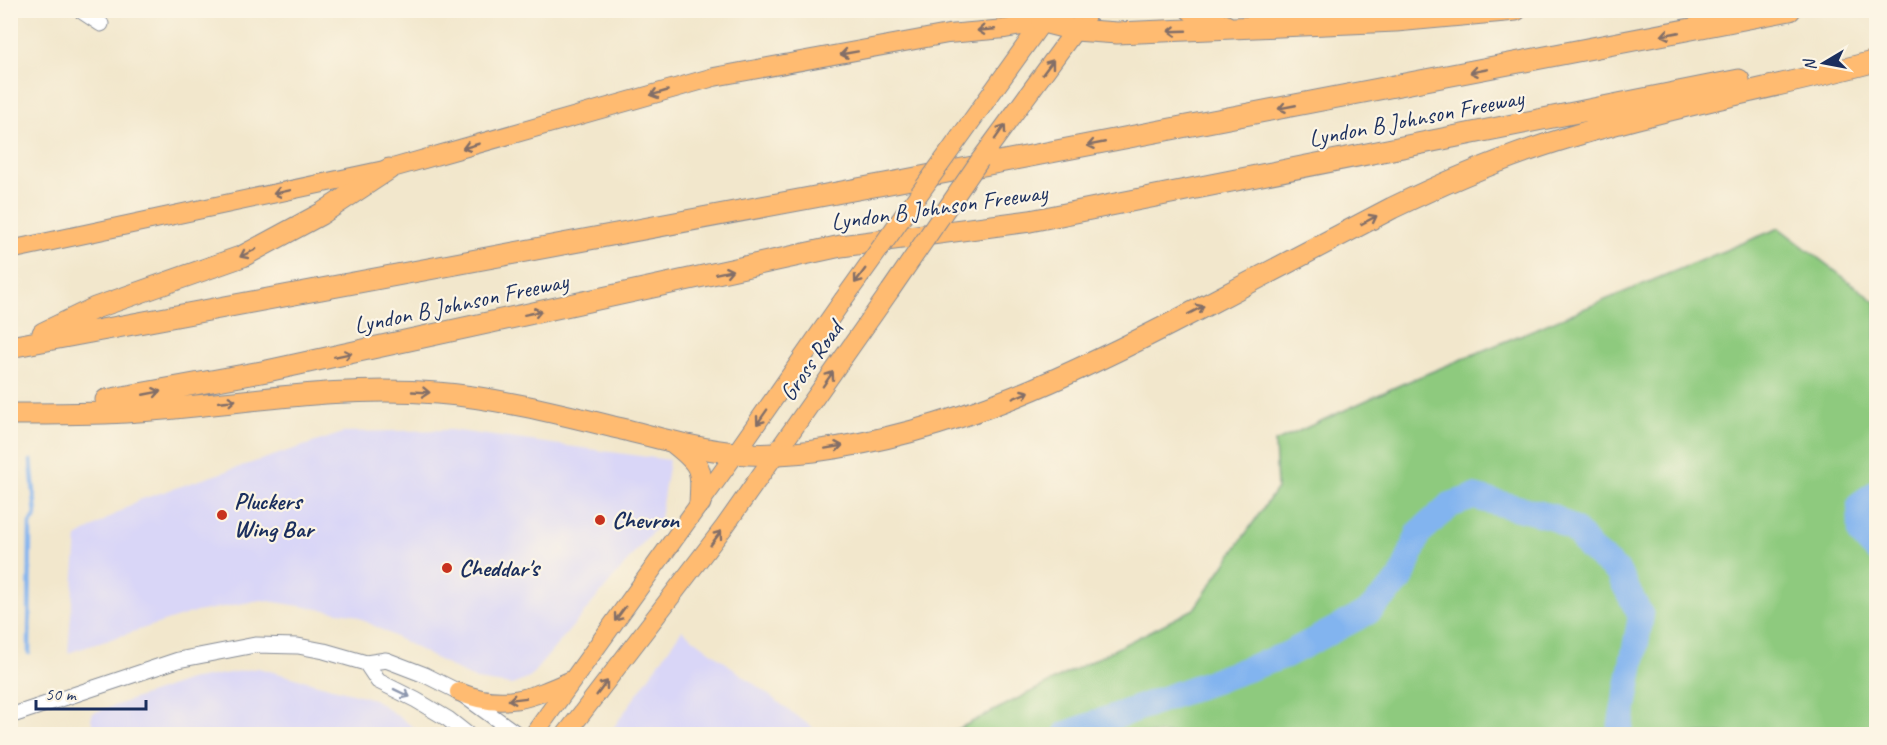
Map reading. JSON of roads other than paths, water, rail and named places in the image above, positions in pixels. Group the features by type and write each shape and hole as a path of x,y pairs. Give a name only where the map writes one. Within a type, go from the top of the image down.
{"highway":[{"path":"1191,10 1235,29"},
{"path":"1047,16 1076,30 1117,33 1396,21 1516,10"},
{"name":"Lyndon B Johnson Freeway","path":"14,346 890,183 1790,10"},
{"name":"Lyndon B Johnson Freeway","path":"10,413 141,395 267,371 841,246 1030,221 1876,54"},
{"path":"10,413 127,412 314,392 381,390 439,393 503,402 674,442 736,453 776,454 816,450 898,435 1006,401 1072,374 1420,194 1536,147 1616,124 1876,61"},
{"path":"14,346 95,308 243,256 321,214 389,170"},
{"path":"674,442 695,460 701,476 699,503"}],"main road":[{"name":"Gross Road","path":"566,735 725,526 1020,104 1090,10"},
{"name":"Gross Road","path":"534,735 1047,16"},
{"path":"15,250 389,170 714,78 1047,16"},
{"path":"654,566 680,585"},
{"path":"459,692 478,700 497,702 531,698 572,680"}],"street":[{"path":"80,10 101,24"},
{"path":"10,716 178,660 255,645 298,646 366,663 386,660 425,675 459,692 518,735"},
{"path":"366,663 378,681 426,705 467,735"}],"waterway":[{"path":"29,653 30,524 36,515 31,461"},
{"path":"1876,493 1860,504 1861,534 1876,550"},
{"path":"1066,734 1286,655 1368,612 1401,579 1419,533 1450,505 1474,497 1553,517 1576,531 1589,548 1618,572 1641,616 1619,734"}],"place":[{"name":"Pluckers Wing Bar","path":"222,515"},
{"name":"Chevron","path":"600,520"},
{"name":"Cheddar's","path":"447,568"}]}
